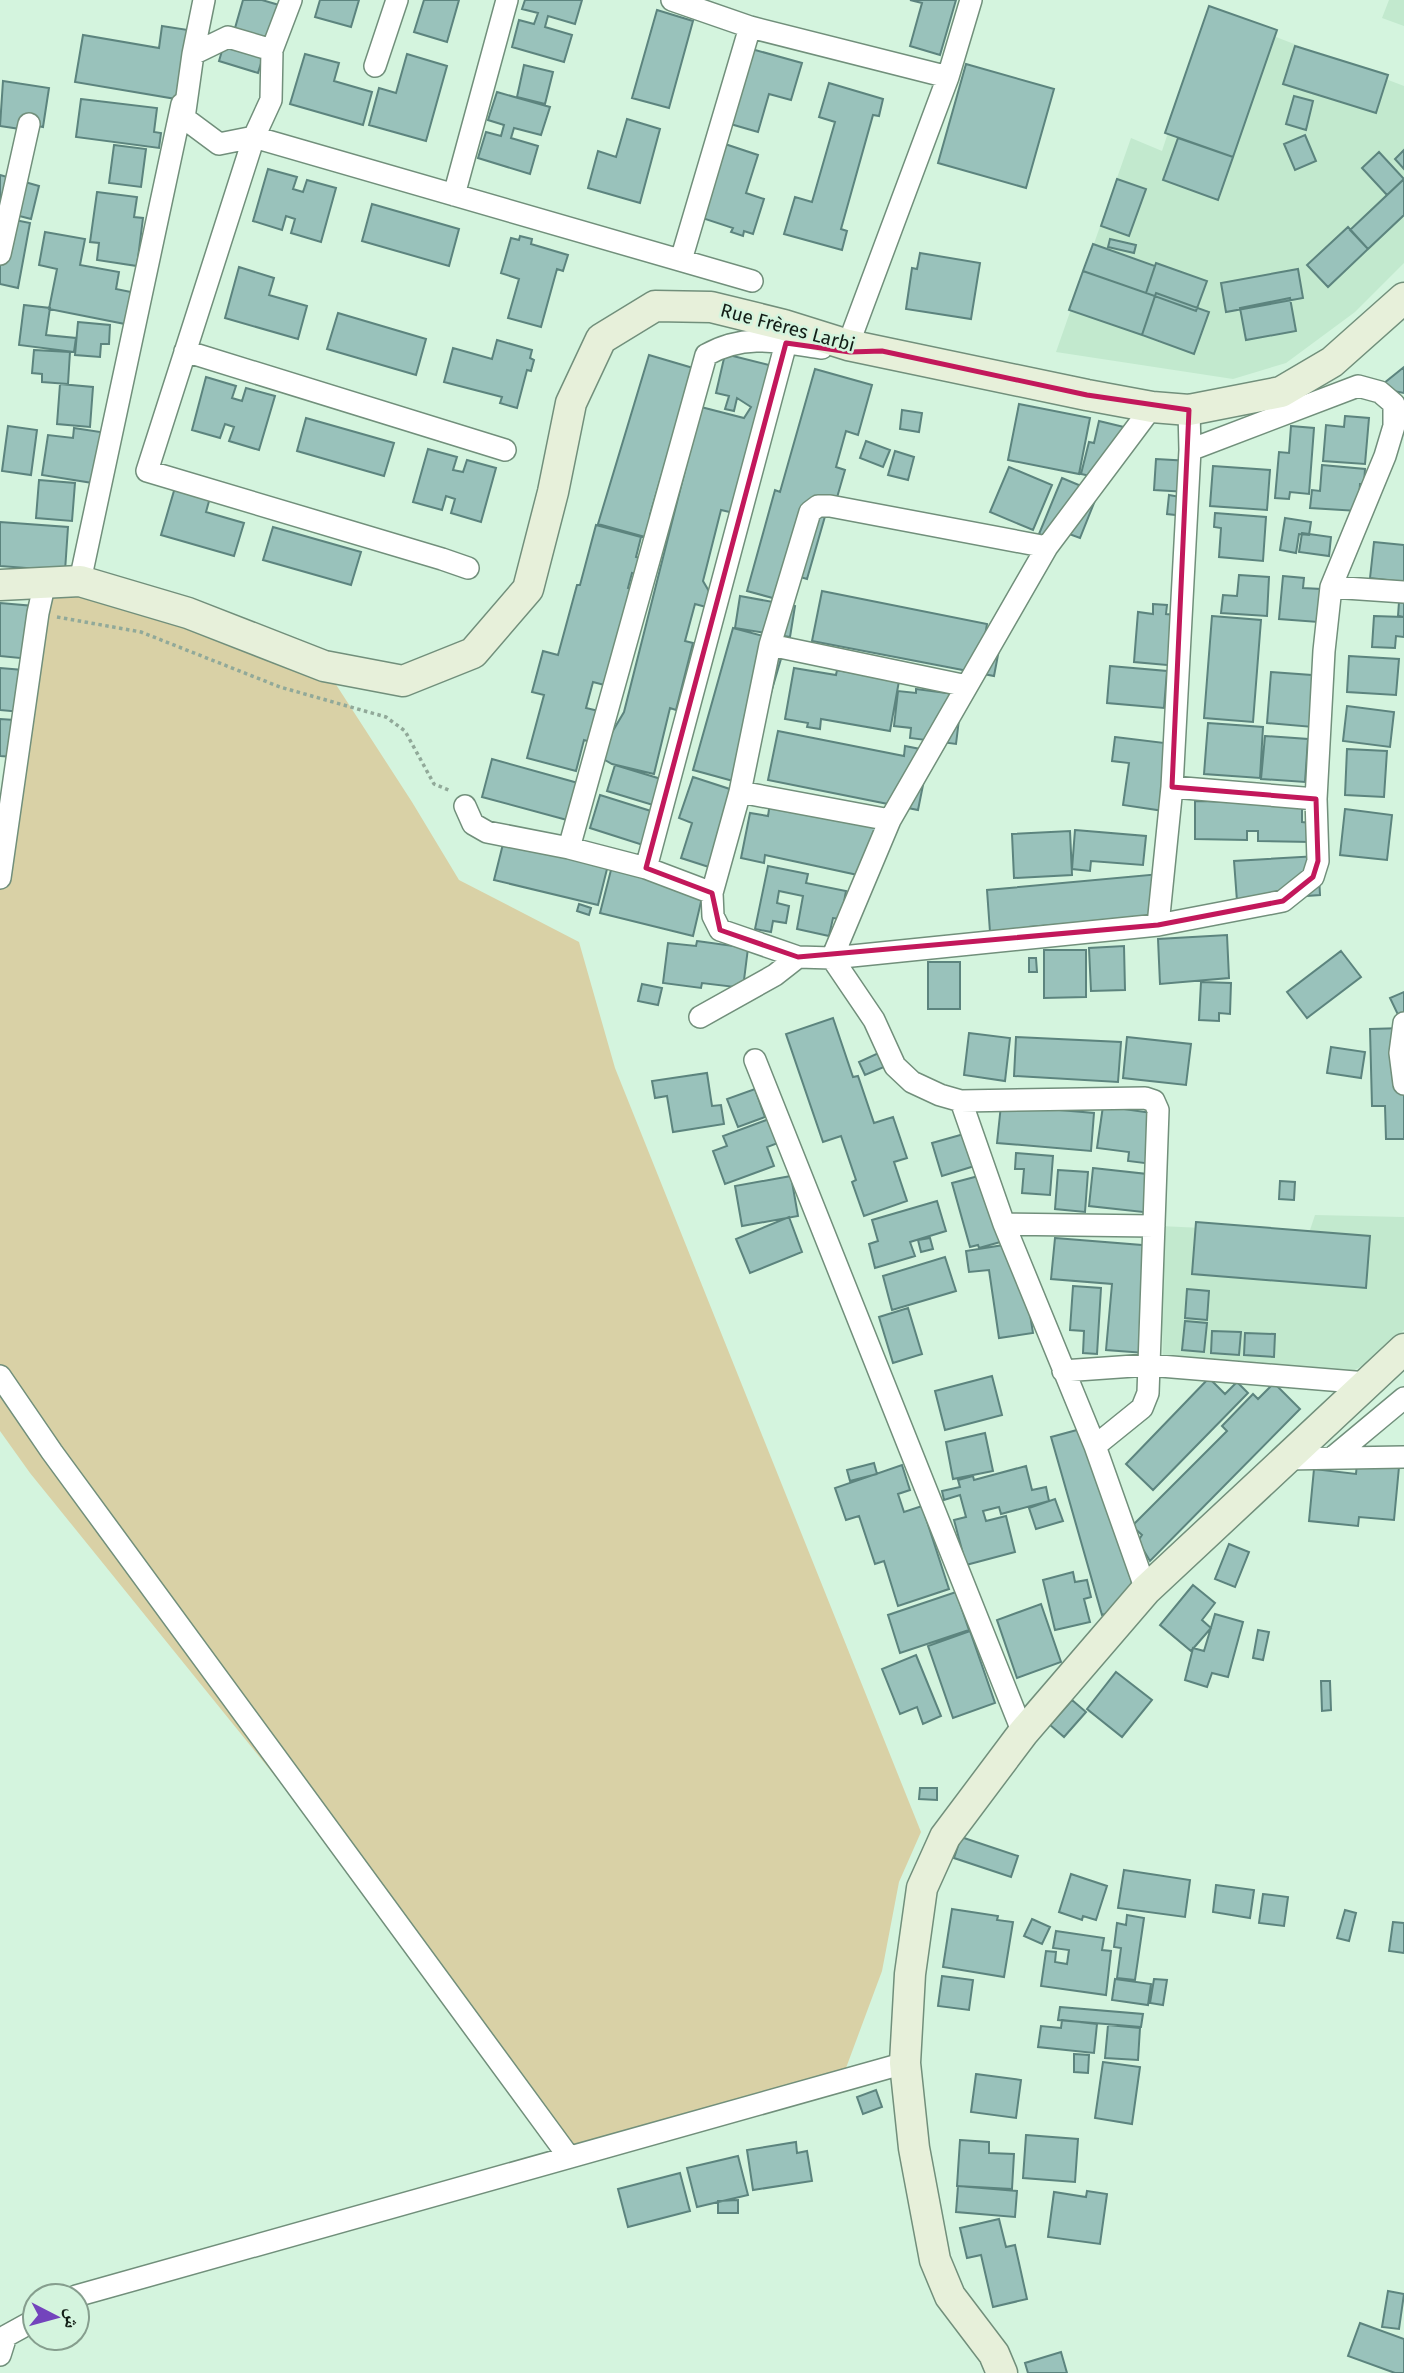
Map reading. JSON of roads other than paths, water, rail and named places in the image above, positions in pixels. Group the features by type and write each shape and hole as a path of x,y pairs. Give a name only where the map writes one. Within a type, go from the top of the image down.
{"main road":[{"name":"Rue Frères Larbi","path":"0,585 80,581 188,614 324,666 403,681 473,653 528,589 553,492 571,403 601,339 655,306 711,307 785,334 883,351 1087,395 1152,407 1189,410 1281,392 1332,362 1404,298"},
{"path":"1002,2373 994,2354 950,2296 935,2260 914,2148 905,2063 910,1974 922,1888 945,1837 1023,1733 1146,1590 1404,1349"}],"street":[{"path":"80,581 204,0"},
{"path":"291,0 272,50 271,100 254,137 147,471 468,568"},
{"path":"375,66 397,0"},
{"path":"454,195 507,0"},
{"path":"672,0 750,27 947,77"},
{"path":"848,345 947,77 971,0"},
{"path":"681,260 750,27"},
{"path":"193,54 228,37 272,50"},
{"path":"193,54 184,118 219,145 254,137 752,281"},
{"path":"0,254 29,124"},
{"path":"646,868 785,334"},
{"path":"569,848 706,355 724,344 785,334 849,352 883,351"},
{"path":"185,351 505,450"},
{"path":"1047,547 830,506 818,506 810,512 770,646 740,792 712,893 713,916 720,930 798,957 832,958 1158,925 1283,901 1313,877 1318,861 1316,799 1324,651 1331,587 1385,456 1394,426 1394,404 1380,392 1359,386 1190,450"},
{"path":"832,958 890,820 1047,547 1152,407"},
{"path":"1158,925 1172,787 1190,450 1189,410"},
{"path":"0,878 38,613 45,582"},
{"path":"1331,587 1404,592"},
{"path":"770,646 967,686"},
{"path":"1172,787 1316,799"},
{"path":"740,792 890,820"},
{"path":"465,806 473,824 487,832 569,848 646,868 712,893"},
{"path":"700,1017 775,975 798,957"},
{"path":"832,958 874,1020 895,1066 912,1082 940,1095 961,1101 1145,1097 1154,1101 1158,1110 1148,1393 1142,1408 1095,1446"},
{"path":"1404,1023 1400,1053 1404,1084"},
{"path":"755,1060 1023,1733"},
{"path":"961,1101 1004,1224 1095,1446 1146,1590"},
{"path":"1004,1224 1154,1226"},
{"path":"1063,1371 1147,1366 1367,1383"},
{"path":"0,1376 52,1452 569,2157"},
{"path":"1332,1458 1404,1398"},
{"path":"1285,1459 1404,1457"},
{"path":"91,2292 905,2063"},
{"path":"0,2355 6,2336 21,2328"}]}
